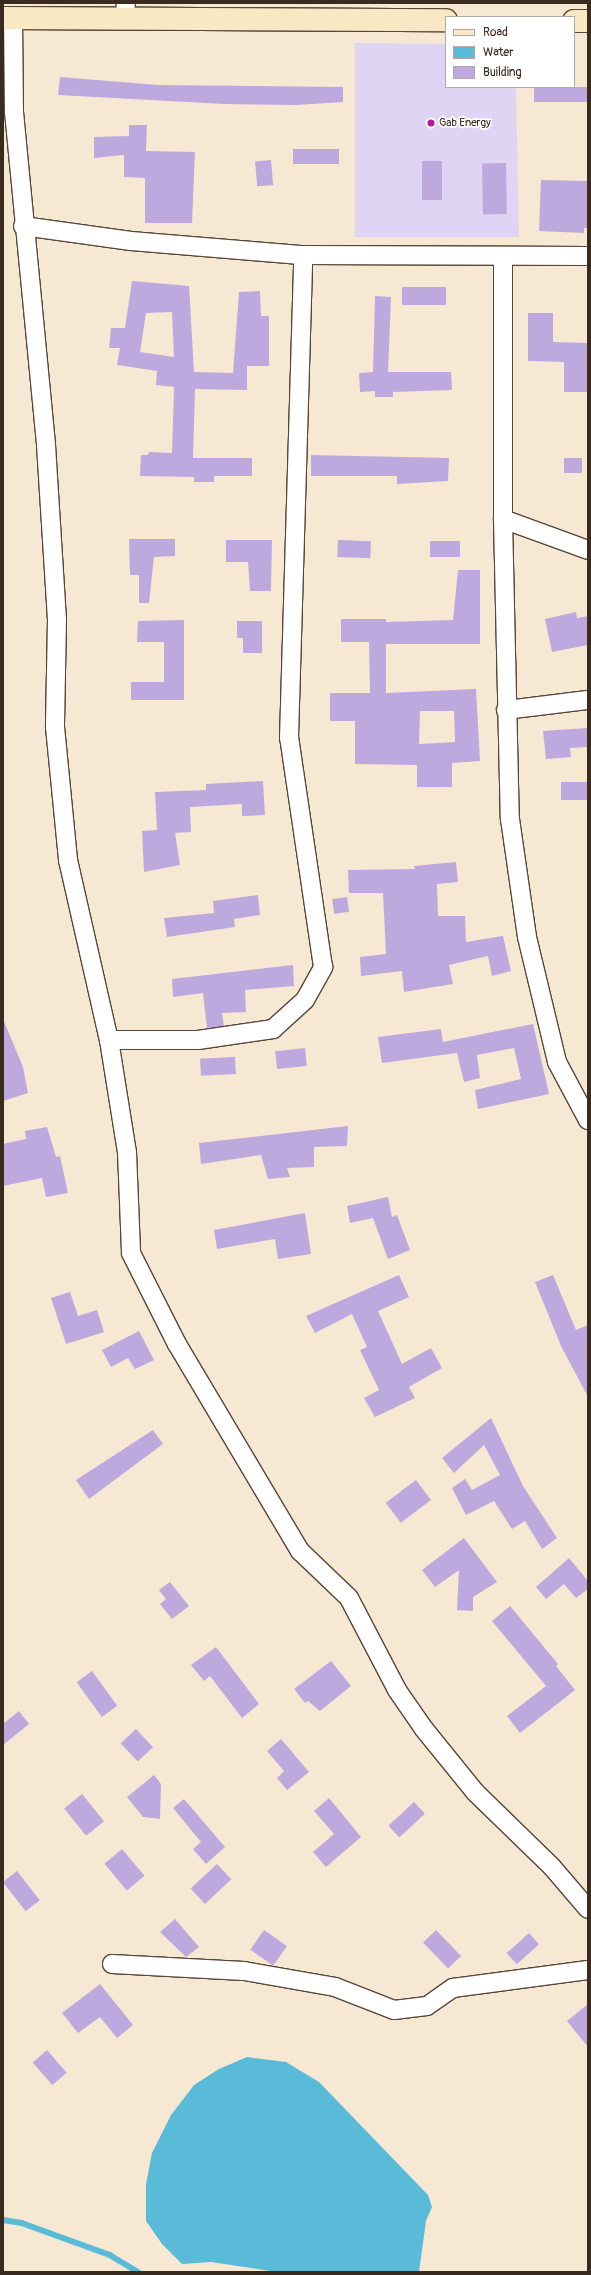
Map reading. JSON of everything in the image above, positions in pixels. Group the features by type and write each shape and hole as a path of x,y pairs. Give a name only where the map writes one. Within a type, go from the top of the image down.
{"main road":[{"path":"8,18 125,10 445,20"},
{"path":"575,21 588,21"}],"street":[{"path":"8,18 23,226 46,445 57,620 55,727 68,860 109,1040 127,1152 131,1252 177,1344 300,1551 349,1598 397,1690 424,1729 475,1792 552,1867 588,1910"},
{"path":"23,226 131,241 302,255 503,258 588,256"},
{"path":"109,1040 198,1040 273,1029 305,1000 323,967 289,738 302,255"},
{"path":"503,258 503,519 506,710 510,819 527,937 557,1062 588,1120"},
{"path":"503,519 588,550"},
{"path":"506,710 588,700"},
{"path":"112,1964 244,1971 335,1987 394,2010 428,2006 453,1988 588,1970"}],"shaded area":[{"path":"355,43 445,44 445,88 516,88 519,237 355,237"}],"water":[{"path":"247,2057 286,2062 319,2082 428,2195 432,2207 426,2221 419,2272 277,2272 211,2262 182,2264 162,2244 146,2221 146,2184 152,2153 171,2115 194,2085 219,2069"}],"building":[{"path":"60,77 158,85 343,87 343,102 296,105 224,104 58,95"},
{"path":"588,87 588,102 534,102 534,88"},
{"path":"129,125 147,125 146,151 195,152 192,223 145,223 145,178 124,177 124,155 94,158 94,137 129,136"},
{"path":"293,149 339,149 339,164 293,164"},
{"path":"271,160 273,185 257,186 255,161"},
{"path":"422,161 442,161 442,200 422,200"},
{"path":"482,163 506,163 507,214 483,214"},
{"path":"541,180 588,181 588,228 584,228 584,233 539,231"},
{"path":"132,281 189,286 194,372 233,373 239,292 260,291 261,316 269,316 269,366 247,366 247,390 195,389 193,458 252,458 252,476 214,476 214,482 194,482 194,477 140,476 141,455 148,455 149,452 172,453 174,387 156,385 157,371 117,365 120,348 109,348 111,328 125,328","holes":["172,312 174,357 140,352 146,313"]},
{"path":"402,287 446,287 446,305 402,305"},
{"path":"375,296 391,297 388,372 451,372 452,390 393,392 393,397 375,397 375,391 360,392 359,373 373,372"},
{"path":"528,313 553,313 553,342 588,343 588,392 564,392 564,362 528,361"},
{"path":"311,455 449,458 448,481 397,484 397,476 311,476"},
{"path":"564,458 582,458 582,473 564,473"},
{"path":"129,539 175,539 175,556 154,557 149,603 139,603 139,575 130,575"},
{"path":"226,540 272,540 271,591 250,591 248,562 226,562"},
{"path":"338,540 371,541 370,558 337,557"},
{"path":"430,541 460,541 460,557 430,557"},
{"path":"458,570 480,570 480,644 386,644 386,693 476,689 480,761 452,763 452,787 417,787 417,765 355,764 355,721 330,721 330,693 370,693 369,642 341,642 341,619 386,619 386,622 453,620","holes":["420,711 454,711 455,742 419,744"]},
{"path":"576,612 577,618 588,616 588,645 552,652 545,619"},
{"path":"184,620 184,700 131,700 131,682 164,682 164,642 137,642 138,621"},
{"path":"237,621 262,621 262,653 243,653 243,638 237,638"},
{"path":"588,728 588,747 570,748 571,757 546,759 543,731"},
{"path":"263,781 265,815 242,816 242,804 190,807 191,832 175,833 180,865 144,872 142,831 157,830 155,792 206,790 206,784"},
{"path":"561,782 588,782 588,800 561,800"},
{"path":"456,862 458,882 437,884 438,916 465,916 466,942 503,936 511,971 492,976 488,956 449,965 453,984 404,992 402,971 361,976 360,957 386,954 383,893 349,893 348,870 415,869 414,866"},
{"path":"258,895 260,915 234,919 235,927 167,937 164,918 214,913 213,901"},
{"path":"347,897 349,912 334,914 332,899"},
{"path":"293,965 294,986 245,990 246,1012 222,1013 224,1026 207,1028 203,993 173,997 172,979"},
{"path":"3,1019 23,1067 28,1093 3,1101"},
{"path":"533,1024 549,1094 478,1109 475,1090 521,1079 514,1048 477,1055 480,1078 464,1082 457,1053 382,1063 378,1037 441,1029 443,1042"},
{"path":"305,1048 307,1066 277,1069 275,1051"},
{"path":"235,1057 236,1074 201,1076 200,1059"},
{"path":"348,1126 347,1146 314,1147 314,1167 287,1168 290,1177 268,1179 261,1155 201,1164 199,1143"},
{"path":"47,1127 56,1157 60,1156 68,1193 46,1197 42,1178 3,1186 3,1144 26,1139 25,1131"},
{"path":"388,1197 392,1217 397,1215 410,1250 388,1259 373,1218 350,1223 347,1206"},
{"path":"305,1213 311,1254 278,1259 275,1239 217,1249 214,1230"},
{"path":"399,1275 409,1297 378,1311 402,1364 431,1348 442,1368 409,1387 415,1398 375,1417 364,1398 379,1390 360,1350 367,1347 352,1314 315,1333 306,1316"},
{"path":"553,1275 576,1330 588,1325 588,1397 561,1346 535,1282"},
{"path":"70,1292 78,1316 97,1310 104,1332 66,1344 51,1298"},
{"path":"139,1331 154,1360 135,1369 128,1358 111,1367 102,1350"},
{"path":"491,1418 523,1486 557,1538 542,1549 525,1521 512,1529 494,1501 466,1515 452,1488 465,1479 472,1490 500,1475 484,1445 454,1473 442,1458"},
{"path":"153,1430 163,1444 89,1499 76,1480"},
{"path":"416,1480 431,1500 401,1523 386,1503"},
{"path":"464,1538 497,1582 473,1597 473,1611 457,1610 459,1570 435,1587 422,1570"},
{"path":"569,1558 588,1581 588,1589 576,1598 564,1584 546,1599 536,1587"},
{"path":"170,1582 189,1606 172,1619 160,1604 166,1599 159,1590"},
{"path":"510,1606 558,1664 556,1666 575,1690 520,1733 507,1716 546,1686 492,1621"},
{"path":"216,1647 259,1704 242,1718 210,1676 204,1681 191,1665"},
{"path":"331,1661 351,1686 320,1711 308,1701 305,1703 294,1689"},
{"path":"92,1671 117,1706 102,1717 77,1682"},
{"path":"19,1711 29,1724 3,1745 3,1724"},
{"path":"136,1729 153,1747 138,1762 121,1743"},
{"path":"281,1739 309,1772 287,1790 277,1778 284,1771 267,1751"},
{"path":"154,1775 161,1784 160,1819 143,1817 127,1797"},
{"path":"82,1794 104,1821 86,1836 64,1808"},
{"path":"329,1798 361,1837 326,1867 313,1852 334,1834 314,1811"},
{"path":"184,1799 225,1847 206,1864 193,1849 201,1842 173,1808"},
{"path":"414,1802 425,1814 399,1838 388,1826"},
{"path":"122,1849 144,1876 127,1891 104,1864"},
{"path":"217,1864 231,1879 205,1904 191,1889"},
{"path":"17,1871 40,1900 26,1911 3,1882"},
{"path":"175,1919 199,1947 186,1957 160,1932"},
{"path":"264,1930 287,1946 273,1966 250,1950"},
{"path":"436,1930 461,1956 448,1968 423,1943"},
{"path":"529,1933 539,1944 517,1964 507,1953"},
{"path":"100,1984 133,2025 117,2038 100,2017 78,2033 62,2013"},
{"path":"588,2004 588,2047 567,2021"},
{"path":"47,2050 67,2073 52,2085 33,2062"}],"waterway":[{"path":"3,2220 22,2223 110,2255 138,2272"}],"place":[{"name":"Gab Energy","path":"431,123"}]}
